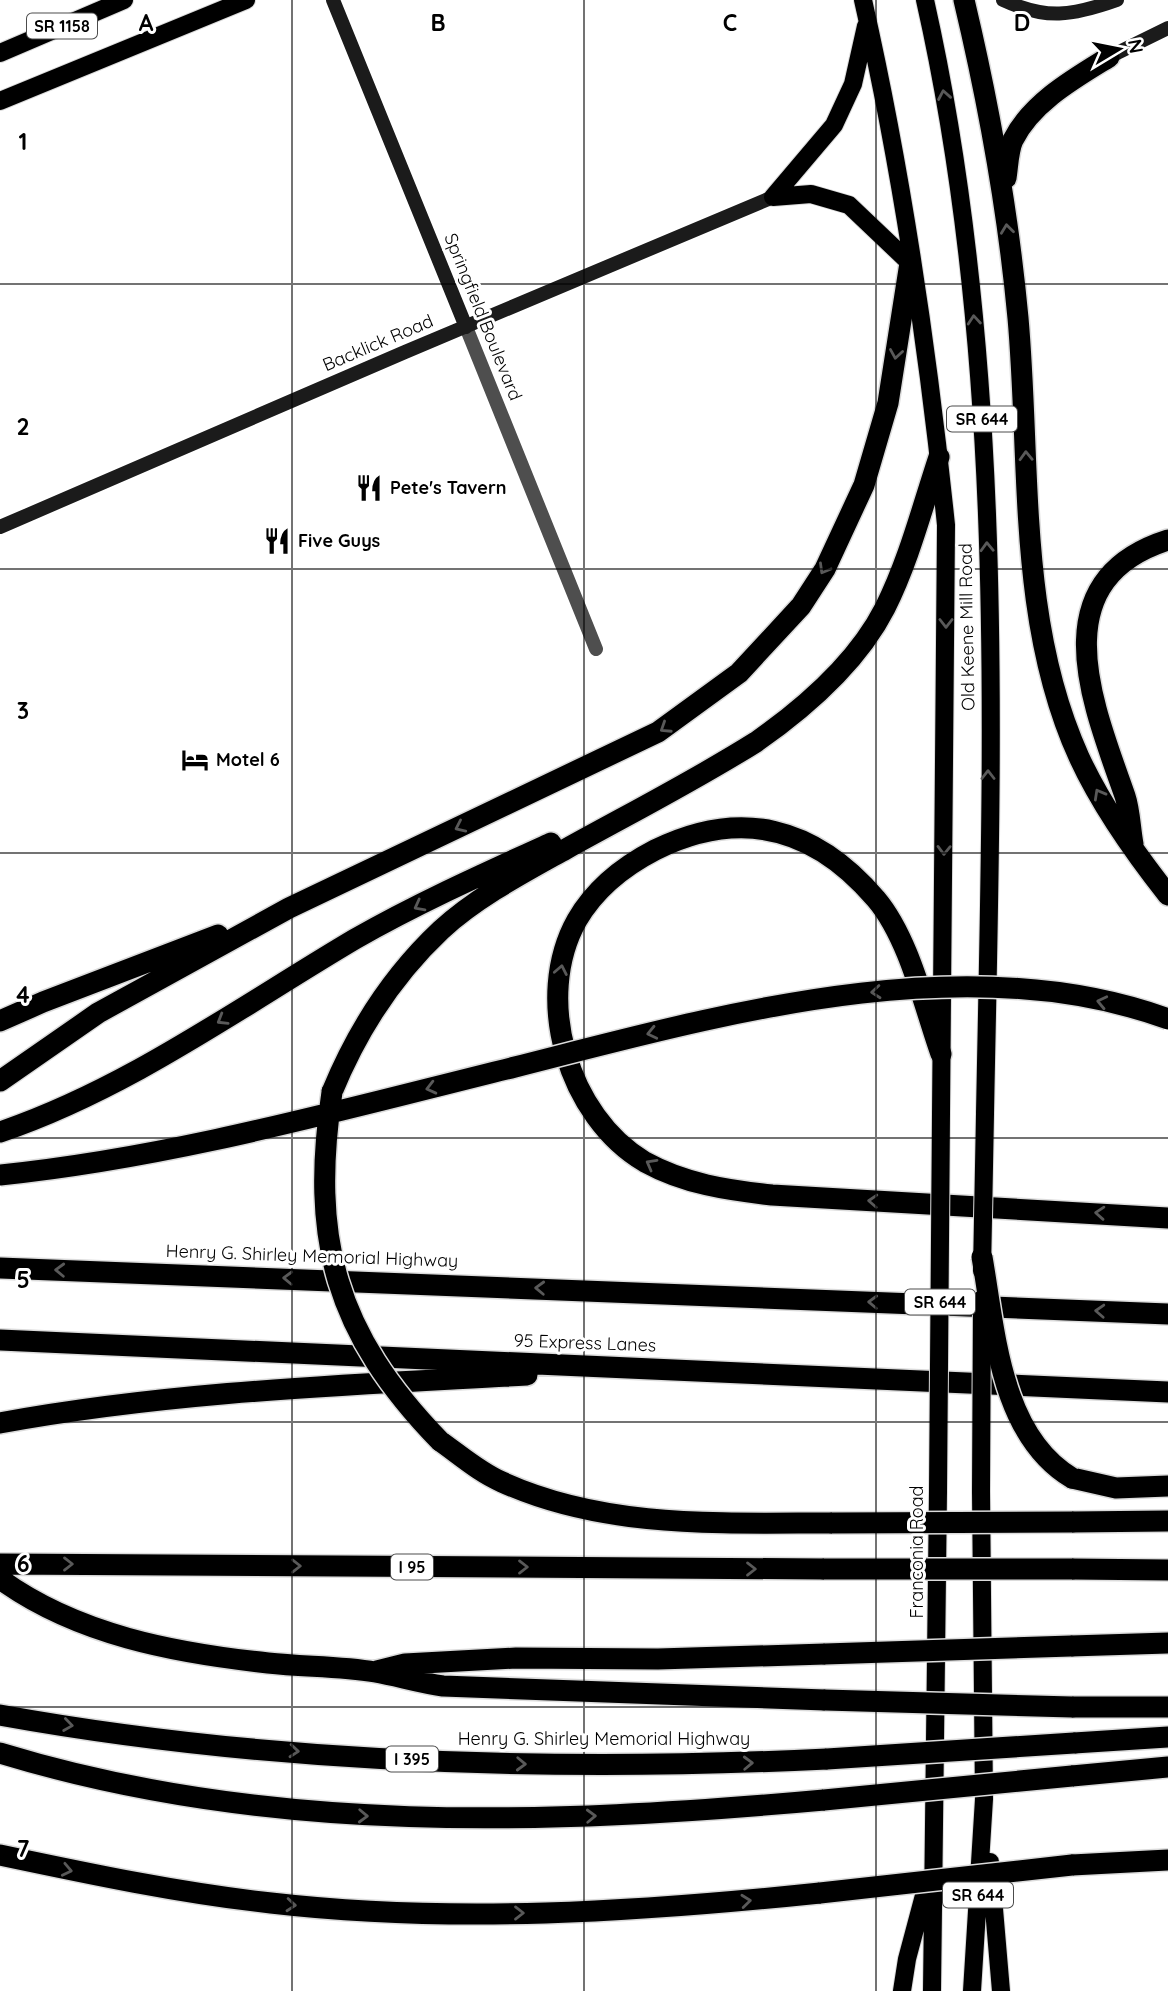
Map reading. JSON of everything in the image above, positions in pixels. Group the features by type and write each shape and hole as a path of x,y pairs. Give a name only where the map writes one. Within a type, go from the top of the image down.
{"highway":[{"path":"964,0 981,69 1003,194 1018,330 1033,568 1044,636 1059,701 1079,756 1134,853 1168,895"},
{"path":"1003,194 1012,142 1028,118 1050,97 1110,57"},
{"path":"0,1081 98,1013 289,908 658,732 738,673 772,641 801,606 825,569 864,485 888,403 910,263"},
{"path":"939,457 914,541 884,610 838,673 786,721 726,761 530,869 443,928 415,956 369,1018 352,1046 332,1092 323,1182 326,1224 334,1267 349,1312 367,1350 394,1391 440,1441 502,1482 579,1507 638,1518 691,1523 1168,1521"},
{"path":"1134,853 1126,799 1092,703 1087,664 1088,628 1097,593 1114,570 1135,555 1168,540"},
{"path":"0,1132 91,1096 358,938 417,907 681,785"},
{"path":"942,1054 897,932 876,899 836,863 784,833 727,826 693,834 646,855 617,873 592,899 577,921 565,951 559,981 558,1012 573,1078 590,1107 613,1134 642,1160 672,1176 708,1186 772,1195 1168,1218"},
{"path":"0,1021 289,908"},
{"path":"0,1175 123,1160 223,1140 634,1037 803,1001 923,988 976,988 1097,1000 1168,1019"},
{"path":"982,1257 998,1351 1021,1421 1038,1449 1055,1468 1072,1478 1115,1488 1168,1486"},
{"name":"Henry G. Shirley Memorial Highway","path":"0,1268 1168,1314"},
{"name":"95 Express Lanes","path":"0,1340 1168,1392"},
{"path":"0,1423 129,1402 228,1392 653,1369"},
{"name":"I 95","path":"0,1564 1168,1570"},
{"path":"0,1579 42,1604 126,1639 191,1653 269,1664 375,1672 407,1681 443,1686 825,1700 1168,1707"},
{"path":"375,1672 405,1664 516,1658 658,1659 1168,1643"},
{"name":"Henry G. Shirley Memorial Highway","path":"0,1715 205,1742 356,1756 604,1765 827,1759 1168,1737"},
{"path":"0,1754 102,1782 174,1795 317,1814 479,1820 650,1814 1168,1767"},
{"path":"0,1855 185,1891 271,1903 358,1911 536,1913 629,1910 820,1893 1072,1865 1168,1860"}],"main road":[{"name":"SR 1158","path":"0,53 124,0"},
{"name":"SR 1158","path":"0,101 246,0"},
{"name":"Springfield Boulevard","path":"333,0 466,327"},
{"name":"Old Keene Mill Road","path":"863,0 884,93 939,457 946,525 941,1114"},
{"name":"Old Keene Mill Road","path":"925,0 961,198 976,340 984,461 989,694 982,1257"},
{"path":"1003,0 1039,14 1065,14 1117,0"},
{"path":"773,197 810,157 844,107 867,20"},
{"path":"1110,57 1168,28"},
{"path":"773,197 811,194 849,205 910,263"},
{"name":"Backlick Road","path":"0,527 773,197"},
{"name":"Franconia Road","path":"932,1991 936,1853 941,1114"},
{"name":"SR 644","path":"972,1991 984,1799 982,1257"},
{"path":"984,1799 1001,1991"},
{"path":"902,1991 907,1959 936,1853"}],"street":[{"name":"Springfield Boulevard","path":"466,327 596,649"}],"place":[{"name":"Pete's Tavern","path":"369,488"},
{"name":"Five Guys","path":"277,541"},
{"name":"Motel 6","path":"195,760"}]}
